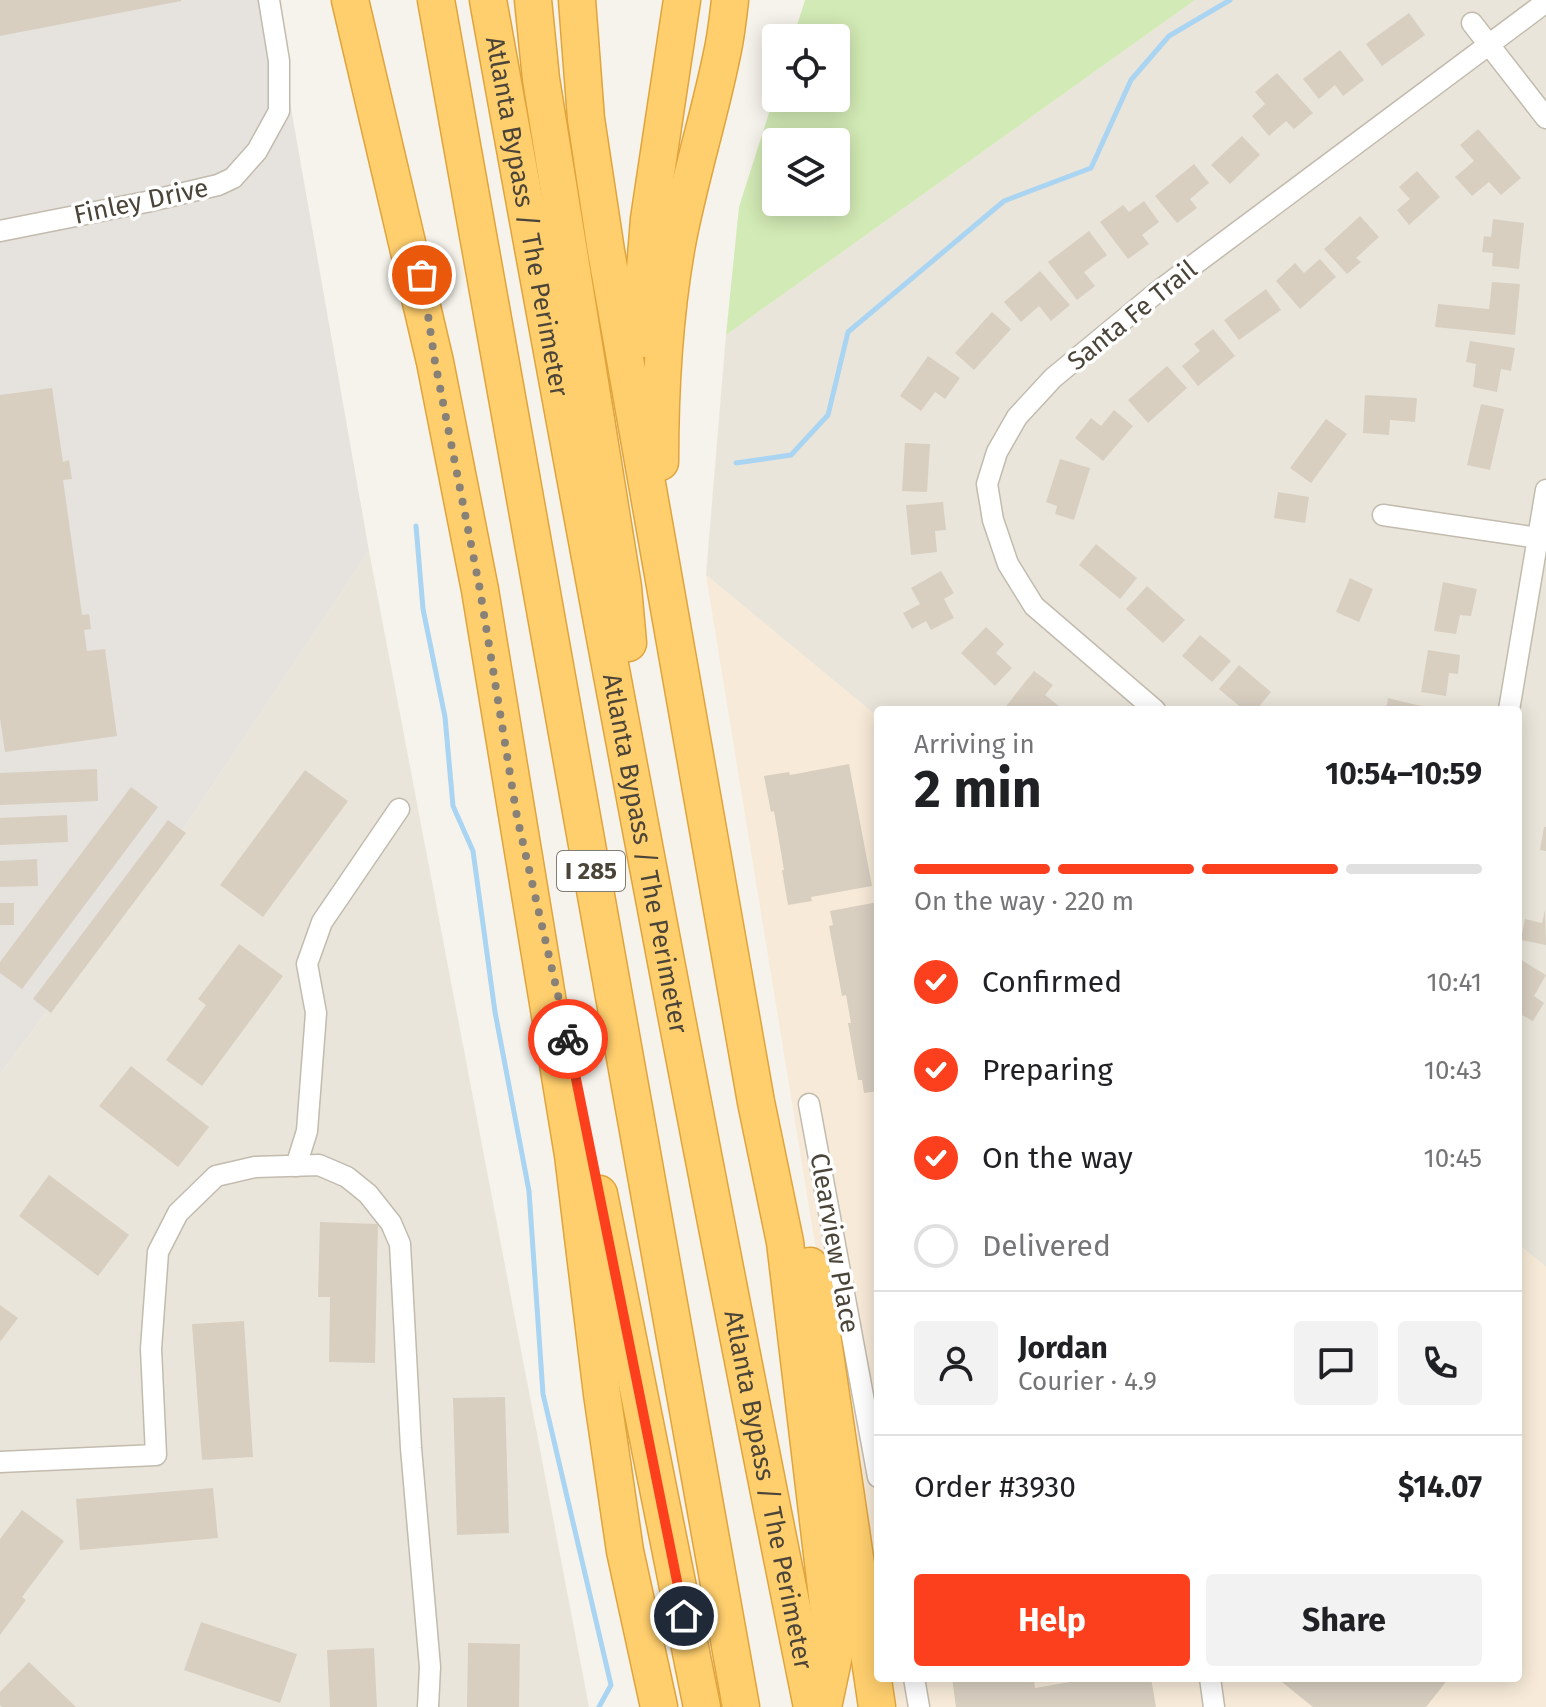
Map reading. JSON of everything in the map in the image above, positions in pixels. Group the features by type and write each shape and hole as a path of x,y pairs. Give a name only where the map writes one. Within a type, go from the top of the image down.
{"highway":[{"path":"350,0 435,362 480,590 573,1155 625,1551 659,1707"},
{"path":"374,0 395,102 435,362"},
{"name":"Atlanta Bypass / The Perimeter","path":"488,0 648,864 812,1707"},
{"path":"533,0 541,79 623,587 648,864"},
{"path":"577,0 586,119 606,251 756,1102 785,1242 834,1655 823,1707"},
{"path":"649,493 643,353 644,282 649,219 682,0"},
{"path":"667,591 660,460 668,304 692,176 722,54 730,0"},
{"name":"Atlanta Bypass / The Perimeter","path":"437,12 741,1707"},
{"path":"517,817 563,1012 702,1707"},
{"path":"756,1102 774,1139 800,1216 809,1258 877,1707"}],"street":[{"name":"Finley Drive","path":"0,231 146,202 218,185 233,178 257,151 279,111 279,61 269,0"},
{"name":"Santa Fe Trail","path":"1150,706 1034,606 1008,564 993,520 987,484 997,452 1017,417 1053,378 1156,293 1546,2"},
{"path":"1472,23 1546,118"},
{"path":"1510,706 1546,490"},
{"path":"1383,515 1538,538"},
{"path":"296,1166 307,1131 316,1013 307,964 322,922 399,809"},
{"name":"Clearview Place","path":"809,1104 874,1455"},
{"path":"0,1462 156,1455 151,1349 158,1252 178,1213 216,1176 255,1167 319,1165 347,1177 368,1194 391,1223 400,1244 411,1448 430,1667 428,1707"},
{"path":"915,1682 919,1707"},
{"path":"1211,1682 1214,1707"}],"shaded area":[{"path":"0,0 272,0 369,551 188,822 0,1074"},
{"path":"1195,0 1546,0 1546,1267 1522,1247 1522,706 874,706 874,714 706,575 726,335"},
{"path":"369,551 589,1707 0,1707 0,1074 188,822"},
{"path":"706,575 874,714 874,1621"},
{"path":"1522,1247 1546,1267 1546,1707 887,1707 884,1682 1522,1682"}],"green space":[{"path":"805,0 1195,0 726,335 739,207 762,135 762,216 850,216 850,128 764,128 769,112 850,112 850,24 797,24"}],"building":[{"path":"0,0 181,0 181,1 0,36"},
{"path":"1409,13 1425,35 1382,66 1366,44"},
{"path":"1340,50 1364,80 1343,96 1335,85 1319,99 1303,79"},
{"path":"1277,73 1313,113 1294,129 1286,121 1269,136 1252,116 1265,104 1255,92"},
{"path":"1478,129 1521,178 1501,195 1489,182 1472,196 1455,177 1474,161 1460,145"},
{"path":"1242,136 1260,155 1230,184 1211,165"},
{"path":"1194,164 1209,183 1190,199 1197,208 1177,223 1155,196"},
{"path":"1417,171 1440,197 1409,225 1397,210 1410,199 1399,187"},
{"path":"1144,201 1159,222 1142,235 1149,244 1128,259 1100,222 1123,205 1129,212"},
{"path":"1360,216 1379,237 1356,258 1361,262 1347,274 1324,249"},
{"path":"1493,219 1524,223 1519,269 1492,266 1493,253 1482,252 1484,236 1491,237"},
{"path":"1089,231 1107,255 1084,272 1095,286 1077,300 1048,262"},
{"path":"1320,259 1336,277 1300,309 1276,281 1295,263 1304,273"},
{"path":"1040,271 1070,305 1051,321 1039,306 1021,322 1004,302"},
{"path":"1492,282 1520,284 1515,335 1435,327 1438,304 1489,309"},
{"path":"1266,289 1281,310 1239,340 1224,320"},
{"path":"992,312 1011,329 974,370 955,353"},
{"path":"1213,329 1235,356 1198,386 1182,366 1200,351 1194,344"},
{"path":"1470,341 1515,348 1511,371 1501,369 1497,392 1473,387 1476,364 1466,362"},
{"path":"928,356 960,378 945,399 935,392 921,411 900,396"},
{"path":"1167,366 1187,388 1148,423 1128,400"},
{"path":"52,388 63,462 69,460 72,479 63,480 82,615 89,614 91,629 84,630 87,651 105,649 117,736 5,752 0,718 0,395"},
{"path":"1365,395 1417,398 1415,422 1390,420 1389,435 1363,433"},
{"path":"1481,404 1504,409 1490,470 1467,465"},
{"path":"1114,410 1133,426 1103,461 1075,438 1091,418 1101,426"},
{"path":"1326,419 1347,434 1311,483 1290,468"},
{"path":"905,443 930,444 927,492 902,491"},
{"path":"1060,459 1090,468 1074,520 1055,514 1057,506 1046,502"},
{"path":"1278,492 1309,497 1305,523 1274,518"},
{"path":"943,502 946,530 935,531 937,552 911,555 906,505"},
{"path":"1096,544 1137,578 1120,599 1079,565"},
{"path":"941,571 954,593 944,599 954,618 931,630 926,621 912,629 903,613 920,604 911,588"},
{"path":"1350,578 1373,589 1359,622 1336,612"},
{"path":"1443,582 1477,589 1471,616 1460,615 1456,634 1434,631"},
{"path":"1147,586 1185,620 1163,643 1126,609"},
{"path":"986,627 1004,644 996,653 1012,668 995,686 961,653"},
{"path":"1200,635 1231,661 1212,682 1182,656"},
{"path":"1428,650 1460,655 1458,674 1449,673 1446,696 1421,692"},
{"path":"1239,665 1271,692 1259,706 1239,706 1219,689"},
{"path":"1034,671 1053,685 1045,695 1059,706 1006,706"},
{"path":"1388,698 1421,706 1387,706"},
{"path":"849,764 872,886 811,897 812,901 788,905 774,811 771,812 764,776 789,772 790,775"},
{"path":"97,769 98,801 0,805 0,773"},
{"path":"305,770 348,801 263,917 220,885"},
{"path":"131,787 158,807 22,989 0,973 0,962"},
{"path":"67,815 68,842 0,845 0,818"},
{"path":"168,820 186,833 51,1013 33,999"},
{"path":"1546,827 1546,851 1540,850"},
{"path":"37,859 38,886 0,887 0,861"},
{"path":"0,903 14,903 14,925 0,925"},
{"path":"874,903 874,1092 864,1093 862,1080 858,1080 846,995 842,996 829,926 833,925 830,911"},
{"path":"1545,910 1546,945 1522,940 1525,919 1542,923"},
{"path":"239,944 283,976 202,1086 166,1060 206,1005 198,999"},
{"path":"1522,960 1546,975 1534,996 1544,1003 1533,1021 1522,1015"},
{"path":"131,1066 209,1127 178,1167 99,1106"},
{"path":"49,1175 129,1235 98,1276 19,1216"},
{"path":"320,1222 378,1224 375,1363 329,1362 330,1297 318,1297"},
{"path":"0,1305 18,1318 0,1342"},
{"path":"244,1321 253,1457 202,1460 192,1324"},
{"path":"505,1397 509,1533 457,1535 453,1398"},
{"path":"213,1488 218,1538 80,1550 76,1499"},
{"path":"22,1510 64,1541 22,1597 26,1600 0,1635 0,1539"},
{"path":"201,1622 297,1654 280,1703 184,1670"},
{"path":"468,1643 520,1644 519,1707 467,1707"},
{"path":"374,1648 377,1707 330,1707 327,1650"},
{"path":"29,1662 76,1707 2,1707 0,1692"},
{"path":"953,1682 1034,1682 1035,1688 1070,1682 1152,1682 1156,1707 956,1707"},
{"path":"1282,1682 1446,1682 1426,1707 1313,1707"}],"waterway":[{"path":"736,463 791,455 828,415 848,332 1004,201 1091,168 1131,80 1169,36 1230,0"},
{"path":"416,526 423,609 445,717 453,806 473,851 495,1012 529,1191 543,1394 611,1685 599,1707"}],"way so far":[{"path":"422,275 435,362 480,590 517,817 568,1039"}],"route":[{"path":"568,1039 684,1616"}]}
